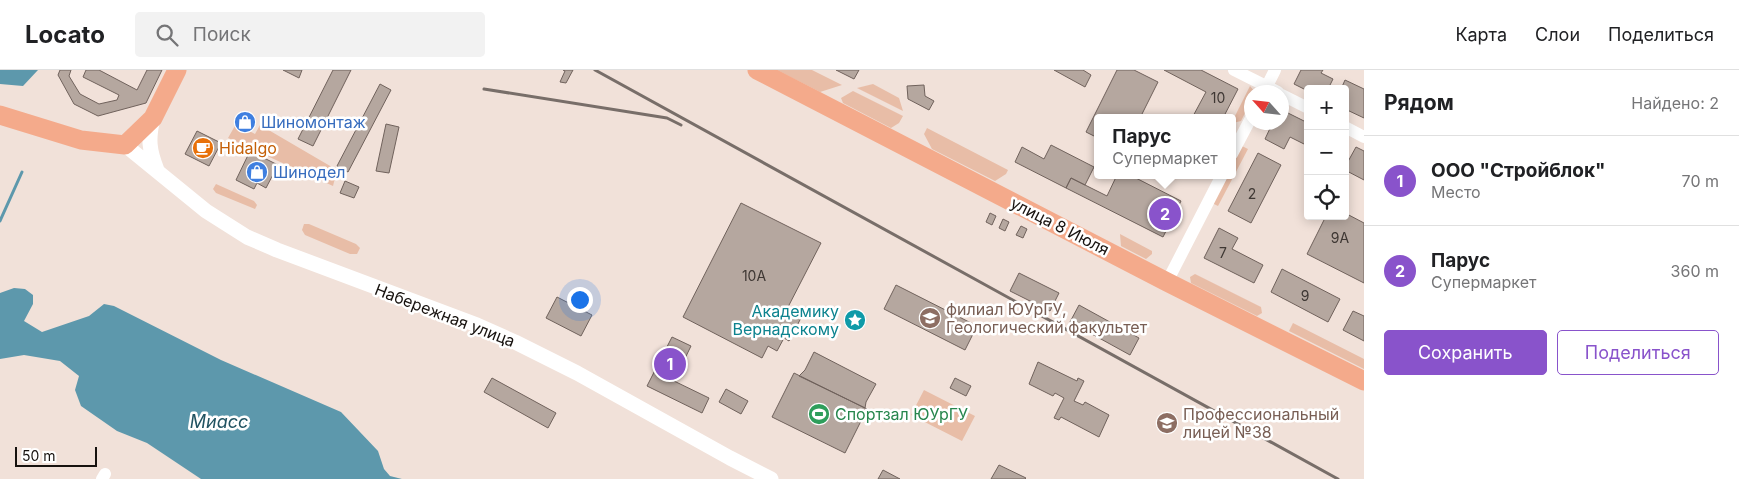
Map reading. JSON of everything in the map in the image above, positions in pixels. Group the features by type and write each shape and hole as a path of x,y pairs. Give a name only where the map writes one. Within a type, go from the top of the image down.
{"main road":[{"path":"0,115 81,140 125,145 153,118 177,70"},
{"name":"улица 8 Июля","path":"757,70 1168,282 1364,380"}],"street":[{"path":"1234,70 1259,85"},
{"path":"1271,85 1275,70"},
{"path":"1289,98 1304,106"},
{"path":"153,118 149,135 150,153 156,170"},
{"path":"1349,129 1364,137"},
{"path":"1236,146 1245,130"},
{"name":"Набережная улица","path":"125,145 206,211 253,240 511,340 577,373 771,479"},
{"path":"1168,282 1220,179"}],"shaded area":[{"path":"777,70 812,70 842,85 820,92"},
{"path":"873,84 899,98 903,111 857,88"},
{"path":"853,91 903,116 899,123 891,128 843,103 841,98"},
{"path":"1244,98 1244,115 1241,121 1236,122 1236,114"},
{"path":"236,124 255,134 260,125 337,170 333,186 228,138"},
{"path":"927,128 1008,170 1006,174 995,181 932,149 924,134"},
{"path":"1242,146 1248,149 1236,172 1236,158"},
{"path":"1225,179 1232,179 1218,206 1212,203"},
{"path":"216,184 254,201 257,205 255,209 216,193 213,189"},
{"path":"304,224 309,224 356,244 360,248 357,254 350,254 305,235 302,230"},
{"path":"1120,234 1152,251 1152,254 1146,259 1121,246"},
{"path":"1195,274 1261,307 1262,313 1257,316 1191,283 1190,277"},
{"path":"1293,323 1364,359 1364,369 1289,331"},
{"path":"924,390 975,416 962,441 911,415"}],"water":[{"path":"0,70 38,70 23,86 0,84"},
{"name":"Миасс","path":"14,288 25,289 33,295 33,304 24,321 42,332 89,316 104,304 114,306 221,360 341,412 378,451 384,469 390,476 402,479 201,479 147,443 117,431 81,406 75,390 79,376 60,361 24,355 0,359 0,293"}],"building":[{"path":"60,70 71,70 69,76 80,94 99,104 117,100 119,95 83,77 86,70 99,70 137,90 147,70 162,70 146,103 98,116 74,104 58,75"},
{"path":"283,70 302,70 299,78"},
{"path":"333,70 351,70 313,146 298,139"},
{"path":"563,70 573,70 566,83 560,82 565,71"},
{"path":"836,70 859,70 854,79"},
{"path":"1054,70 1083,70 1091,75 1085,87"},
{"path":"1117,70 1134,70 1158,82 1142,114 1095,114"},
{"path":"1164,70 1201,70 1238,89 1225,114 1194,114 1206,92"},
{"path":"1301,70 1323,70 1321,73 1333,79 1330,85 1304,85 1304,89 1294,84"},
{"path":"1345,80 1364,89 1364,118 1349,111 1349,85 1343,85"},
{"path":"380,84 391,90 348,172 337,166"},
{"path":"924,85 925,96 934,101 929,110 908,99 907,86"},
{"path":"1289,114 1304,121 1304,144 1290,137 1284,149 1265,139 1269,130 1289,130"},
{"path":"1094,116 1094,136 1086,132"},
{"path":"386,124 399,127 389,173 376,171"},
{"name":"Hidalgo","path":"197,131 221,143 209,166 185,154"},
{"path":"1051,145 1094,167 1085,185 1071,178 1066,188 1015,162 1022,147 1044,159"},
{"path":"1356,147 1364,151 1364,180 1349,172 1349,160"},
{"name":"Шинодел","path":"250,151 278,165 266,188 257,183 254,189 236,180"},
{"path":"1258,153 1281,165 1251,223 1228,211"},
{"path":"1071,178 1107,196 1115,179 1138,179 1181,201 1163,237 1066,188"},
{"path":"345,181 359,187 354,198 340,193"},
{"path":"741,203 821,243 787,309 802,316 789,341 784,338 777,351 768,346 762,358 683,317"},
{"path":"990,213 996,216 992,225 986,222"},
{"path":"1349,215 1364,223 1364,283 1307,254 1324,220 1349,220"},
{"path":"1003,219 1009,222 1005,231 999,228"},
{"path":"1021,226 1027,229 1023,238 1016,235"},
{"path":"1219,228 1238,238 1232,249 1263,265 1254,283 1204,258"},
{"path":"1282,269 1340,299 1328,322 1271,292"},
{"path":"1019,273 1059,293 1050,311 1010,291"},
{"name":"филиал ЮУрГУ, Геологический факультет","path":"896,285 977,326 965,350 884,309"},
{"path":"557,297 592,315 581,336 546,318"},
{"path":"1079,305 1139,338 1130,355 1070,322"},
{"path":"1353,311 1364,316 1364,341 1343,330"},
{"path":"672,337 691,346 674,381 709,398 702,413 647,386"},
{"path":"814,352 876,384 866,402 865,408 799,376 805,370"},
{"path":"1038,362 1077,381 1078,378 1084,381 1074,401 1083,405 1085,402 1109,415 1099,437 1061,417 1059,420 1054,418 1064,398 1055,393 1053,396 1029,384"},
{"name":"Спортзал ЮУрГУ","path":"794,373 867,409 845,453 772,417"},
{"path":"492,378 556,413 548,428 484,392"},
{"path":"955,378 971,386 966,396 950,388"},
{"path":"726,389 748,401 741,414 719,402"},
{"path":"999,465 1026,478 991,479"},
{"path":"883,470 900,479 878,479"}],"waterway":[{"path":"0,221 22,172"}],"railway":[{"path":"595,70 1338,479"},
{"path":"484,89 667,118 681,125"}],"place":[{"name":"Шиномонтаж","path":"245,122"},
{"name":"Hidalgo","path":"203,148"},
{"name":"Шинодел","path":"257,172"},
{"name":"Парус","path":"1165,214"},
{"name":"филиал ЮУрГУ, Геологический факультет","path":"930,318"},
{"name":"Академику Вернадскому","path":"855,320"},
{"name":"ООО \"Стройблок\"","path":"670,364"},
{"name":"Спортзал ЮУрГУ","path":"819,414"},
{"name":"Профессиональный лицей №38","path":"1167,423"}]}
